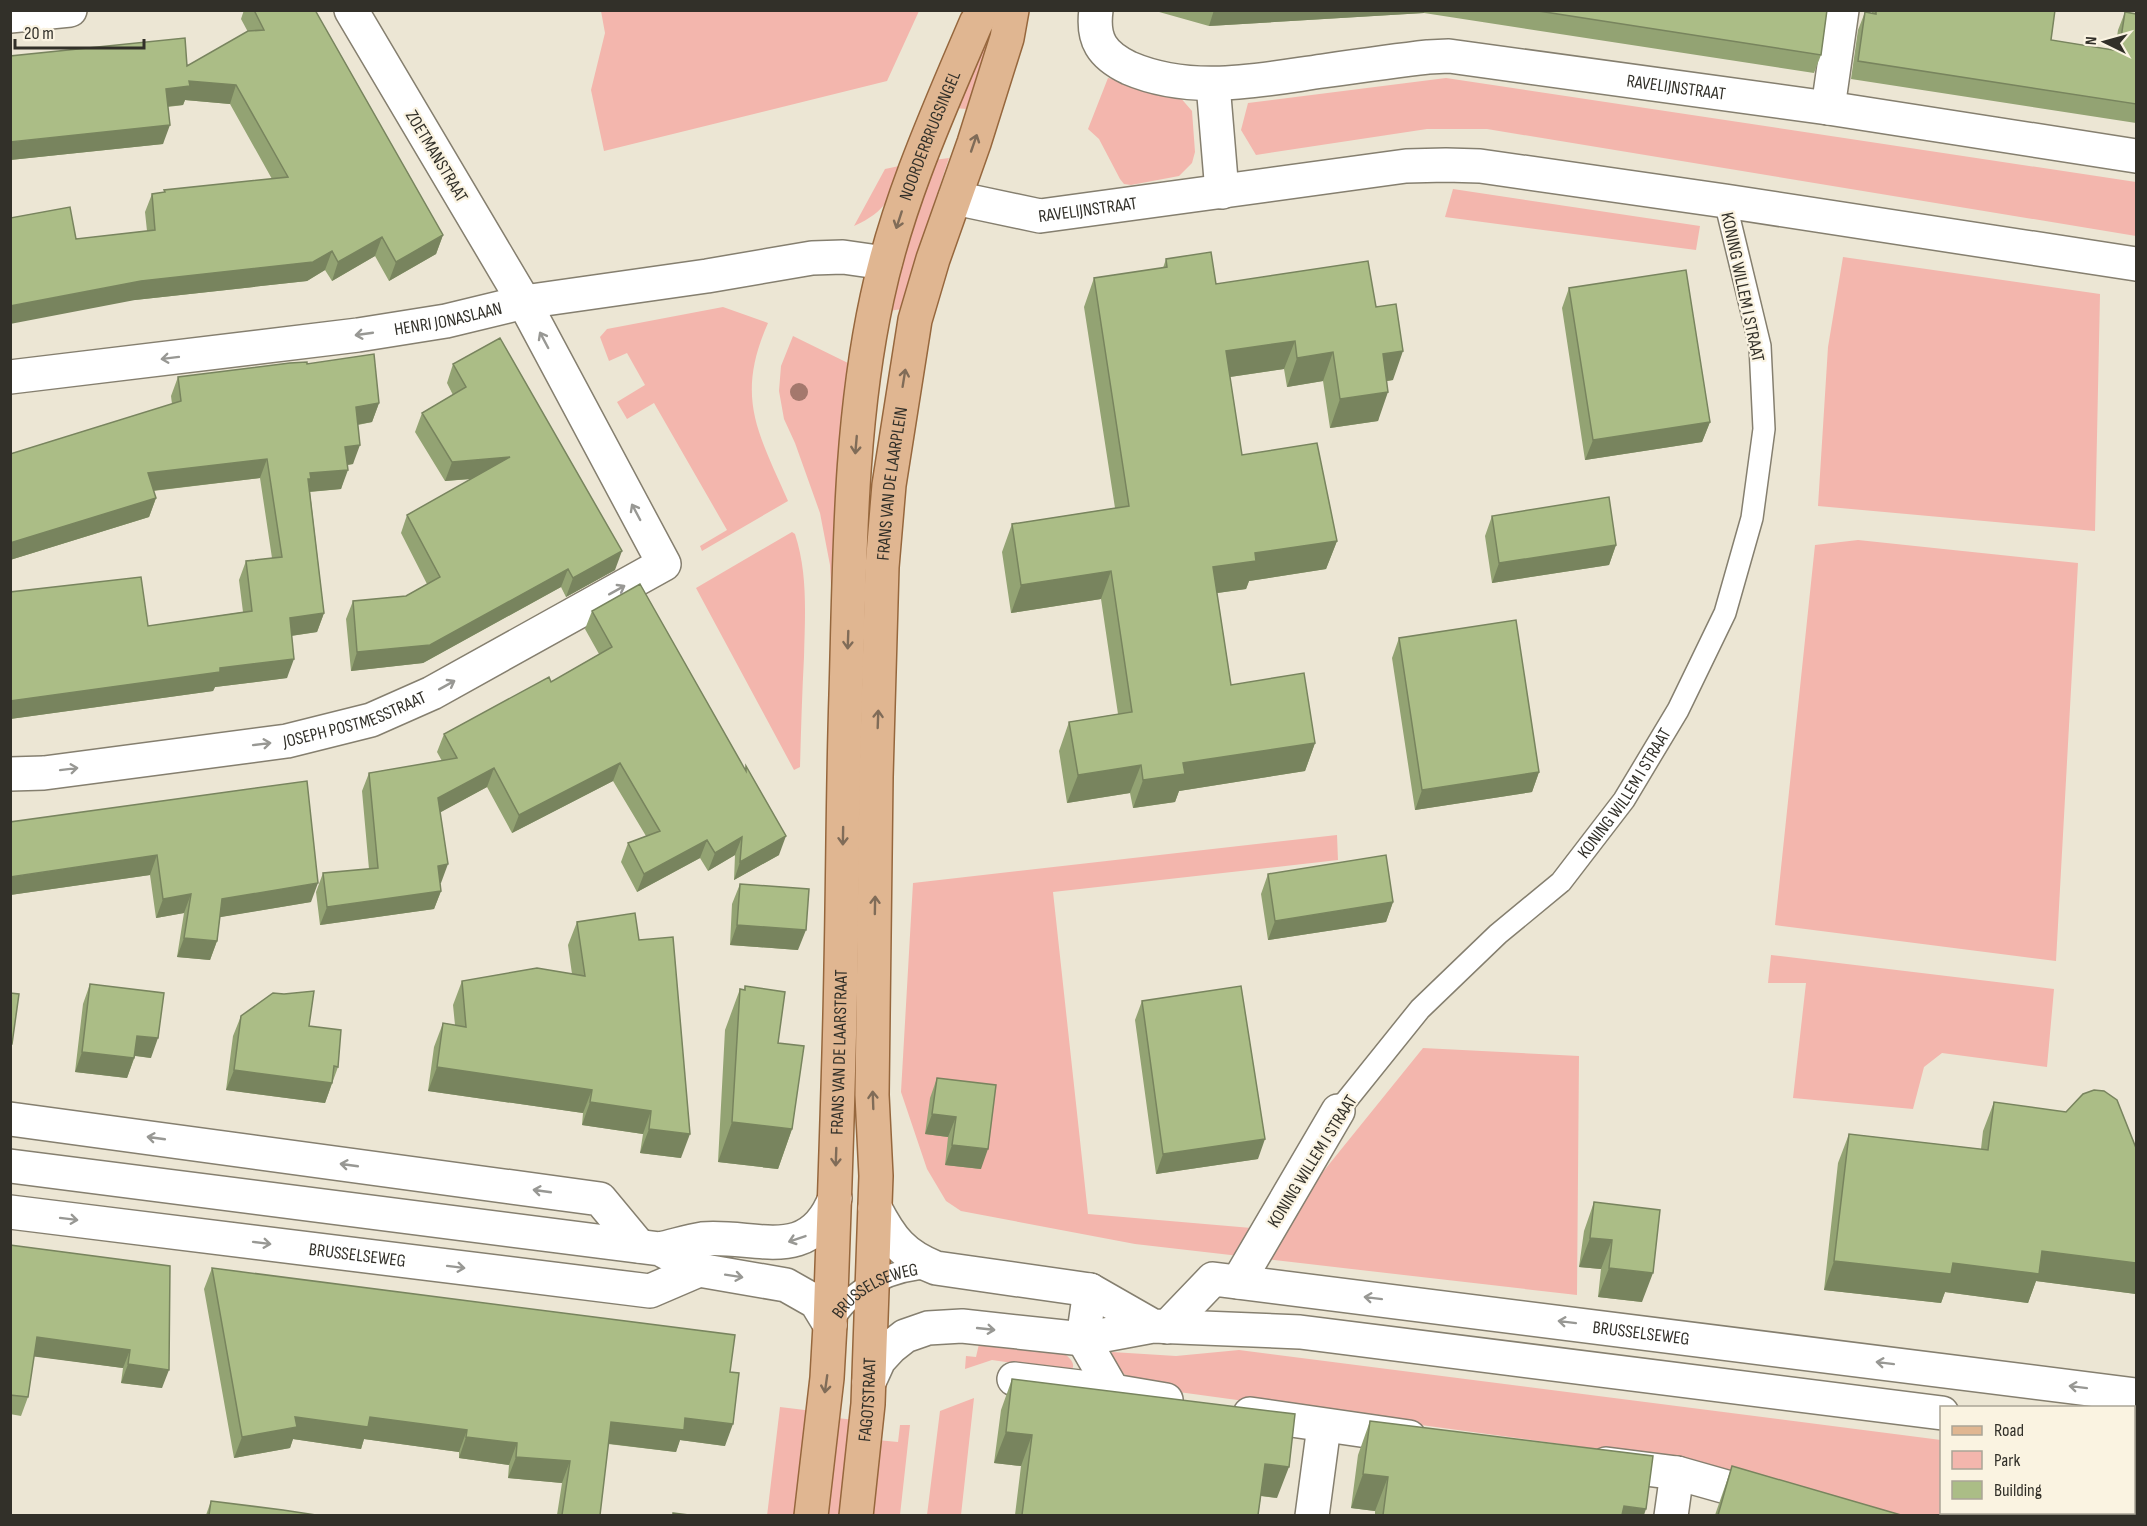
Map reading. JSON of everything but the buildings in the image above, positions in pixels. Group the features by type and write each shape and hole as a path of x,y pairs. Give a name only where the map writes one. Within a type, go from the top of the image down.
{"main road":[{"name":"NOORDERBRUGSINGEL","path":"885,263 923,150 976,23 984,10"},
{"path":"955,198 1007,38 1012,10"},
{"name":"FRANS VAN DE LAARPLEIN","path":"876,777 882,567 889,485 915,320 926,278 955,198"},
{"name":"FRANS VAN DE LAARPLEIN","path":"844,778 853,480 858,421 871,325 885,263"},
{"name":"FRANS VAN DE LAARSTRAAT","path":"872,1285 876,1176 872,1095 876,777"},
{"name":"FRANS VAN DE LAARSTRAAT","path":"830,1325 842,966 844,778"},
{"name":"FAGOTSTRAAT","path":"856,1515 869,1382 872,1285"},
{"path":"811,1515 827,1378 830,1325"}],"street":[{"path":"10,16 70,10"},
{"name":"ZOETMANSTRAAT","path":"351,10 524,302"},
{"name":"RAVELIJNSTRAAT","path":"1096,10 1096,38 1106,53 1122,64 1158,78 1213,84 1449,56 1828,108 2136,156"},
{"path":"1828,108 1842,10"},
{"path":"1213,84 1222,192"},
{"name":"RAVELIJNSTRAAT","path":"955,198 1040,216 1406,166 1446,165 1508,170 1725,201 2136,264"},
{"name":"HENRI JONASLAAN","path":"10,377 446,321 524,302 707,276 812,258 843,257 885,263"},
{"name":"JOSEPH POSTMESSTRAAT","path":"10,774 44,772 287,741 371,720 432,693 664,564 524,302"},
{"name":"KONING WILLEM I STRAAT","path":"1238,1282 1338,1111"},
{"name":"BRUSSELSEWEG","path":"10,1119 600,1199 650,1247 699,1270 786,1285 816,1302 830,1325"},
{"name":"BRUSSELSEWEG","path":"10,1166 650,1247 702,1239 790,1242 812,1233 829,1213 835,1198"},
{"name":"BRUSSELSEWEG","path":"875,1208 899,1246 918,1261 936,1268 1090,1290 1160,1327"},
{"name":"BRUSSELSEWEG","path":"10,1212 650,1291 699,1270"},
{"name":"BRUSSELSEWEG","path":"1160,1327 1213,1279 2136,1395"},
{"path":"1090,1290 1083,1339 1113,1391"},
{"name":"BRUSSELSEWEG","path":"869,1382 879,1360 891,1347 905,1336 928,1328 962,1326 1083,1339 1160,1327 1300,1332 1940,1413"},
{"path":"1014,1379 1113,1391 1324,1426 1441,1442"},
{"path":"1312,1515 1324,1426"},
{"path":"1582,1461 1677,1473 1829,1515"},
{"path":"1671,1515 1677,1473"}],"lane":[{"name":"KONING WILLEM I STRAAT","path":"1338,1111 1420,1009 1498,934 1561,882 1624,800 1678,710 1725,613 1752,518 1764,429 1760,346 1725,201"},
{"name":"BRUSSELSEWEG","path":"830,1325 847,1301 872,1285 902,1271 915,1268 936,1268"}],"green space":[{"path":"601,10 919,11 887,81 604,151 591,90 605,33"},
{"path":"991,23 996,25 966,109 955,108"},
{"path":"1108,78 1179,96 1192,111 1195,152 1192,163 1179,176 1131,185 1124,184 1120,179 1099,139 1088,129"},
{"path":"1446,78 2136,182 2136,236 1487,129 1427,129 1256,155 1241,130 1248,103"},
{"path":"949,158 910,276 902,309 889,311 897,274 934,160"},
{"path":"904,165 891,194 881,209 854,226 885,169"},
{"path":"1453,189 1700,226 1696,250 1445,217"},
{"path":"1843,257 2100,294 2095,531 1818,506 1828,347"},
{"path":"723,307 768,323 758,349 753,373 754,414 768,455 788,501 702,551 700,546 727,530 654,403 627,419 617,402 645,385 627,353 609,361 600,337 607,329"},
{"path":"793,336 850,364 832,608 830,565 820,513 784,419 779,391 781,366"},
{"path":"792,532 795,534 802,564 805,610 800,767 794,770 696,588"},
{"path":"1858,540 2078,563 2056,961 1775,925 1815,545"},
{"path":"1337,835 1338,860 1053,892 1088,1214 1276,1230 1423,1048 1579,1056 1577,1295 1135,1244 961,1211 946,1201 927,1169 901,1092 913,883"},
{"path":"1771,955 2054,989 2047,1067 1942,1053 1924,1067 1913,1109 1793,1098 1806,983 1768,983"},
{"path":"979,1344 1064,1353 1072,1361 1073,1368 1071,1371 1066,1371 992,1360 965,1369 966,1356 976,1357"},
{"path":"1239,1350 1940,1440 1940,1514 2135,1514 2136,1466 2136,1515 1874,1515 1663,1458 1142,1387 1112,1365 1112,1352 1176,1356"},
{"path":"974,1398 961,1515 927,1515 940,1411"},
{"path":"780,1407 813,1411 800,1515 767,1516"},
{"path":"837,1418 855,1420 845,1515 827,1516"},
{"path":"900,1425 910,1425 900,1515 870,1516 877,1440 898,1442"}]}
